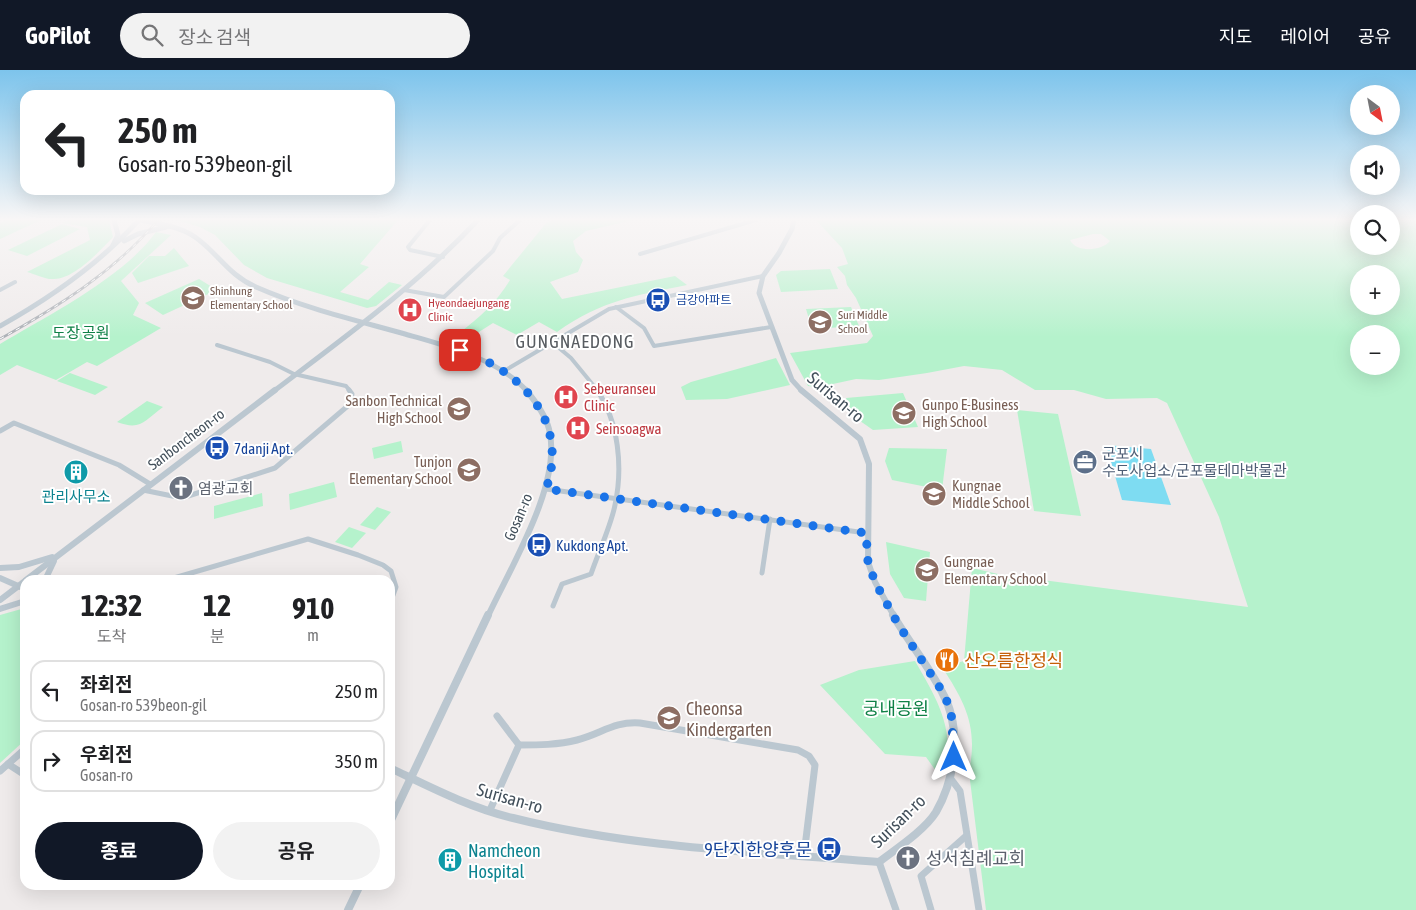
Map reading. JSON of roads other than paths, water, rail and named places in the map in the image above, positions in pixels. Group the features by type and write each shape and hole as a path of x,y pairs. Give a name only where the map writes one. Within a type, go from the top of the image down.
{"street":[{"path":"0,326 55,293 98,259"},
{"name":"Gosan-ro","path":"219,259 232,274 265,291 469,353 504,371 530,393 546,419 552,449 550,475 546,489 530,529 395,812"},
{"path":"365,322 440,259"},
{"path":"404,290 444,297 483,259"},
{"name":"Surisan-ro","path":"395,771 453,798 512,818 646,842 879,862 908,839 934,813 951,779 954,740 951,710 942,691 898,624 875,582 868,562 866,533 870,510 869,464 860,439 800,391 792,380 759,293 763,276 774,259"},
{"path":"504,371 590,319 616,307 726,282 763,276"},
{"path":"0,290 15,282"},
{"path":"616,307 644,326 650,333 654,346 771,326"},
{"name":"Sanboncheon-ro","path":"35,575 150,484 365,322"},
{"path":"552,342 586,373 606,405 614,425 620,459 616,498 591,574 562,584 553,606"},
{"path":"143,490 182,498 275,468 350,404 352,394 346,386 294,374 270,362 217,345"},
{"path":"0,432 14,423 119,465 150,484"},
{"path":"546,489 866,533"},
{"path":"762,573 770,519"},
{"path":"185,575 308,540 358,555 383,565 393,575"},
{"path":"0,568 43,561 60,554"},
{"path":"47,575 51,564 60,554"},
{"path":"0,578 20,583"},
{"name":"Sanboncheon-ro","path":"0,600 20,587"},
{"path":"0,609 20,603"},
{"path":"497,716 519,745"},
{"path":"519,745 567,743 588,738 616,722 628,722 798,750 809,756 815,765 804,855"},
{"path":"490,810 519,745"},
{"path":"0,771 20,753"},
{"path":"8,764 20,772"},
{"path":"951,779 960,791 979,910"},
{"path":"931,910 921,876 966,836"},
{"path":"879,862 896,910"},
{"path":"348,910 358,890"}],"water":[{"path":"1106,445 1151,449 1171,505 1122,500"}],"railway":[{"path":"0,339 85,287 119,259"}],"place":[{"name":"Shinhung Elementary School","path":"193,298"},
{"name":"금강아파트","path":"658,300"},
{"name":"Hyeondaejungang Clinic","path":"410,310"},
{"name":"Suri Middle School","path":"820,322"},
{"name":"Sebeuranseu Clinic","path":"566,397"},
{"name":"Sanbon Technical High School","path":"459,409"},
{"name":"Gunpo E-Business High School","path":"904,413"},
{"name":"Seinsoagwa","path":"578,428"},
{"name":"7danji Apt.","path":"217,448"},
{"name":"군포시 수도사업소/군포물테마박물관","path":"1085,462"},
{"name":"Tunjon Elementary School","path":"469,470"},
{"name":"관리사무소","path":"76,472"},
{"name":"염광교회","path":"181,488"},
{"name":"Kungnae Middle School","path":"934,494"},
{"name":"Kukdong Apt.","path":"539,545"},
{"name":"Gungnae Elementary School","path":"927,570"},
{"name":"산오름한정식","path":"947,660"},
{"name":"Cheonsa Kindergarten","path":"669,718"},
{"name":"9단지한양후문","path":"829,849"},
{"name":"성서침례교회","path":"908,858"},
{"name":"Namcheon Hospital","path":"450,860"}],"district":[{"name":"GUNGNAEDONG","path":"575,341"}],"park label":[{"name":"도장 공원","path":"81,332"},
{"name":"궁내공원","path":"896,708"}]}
